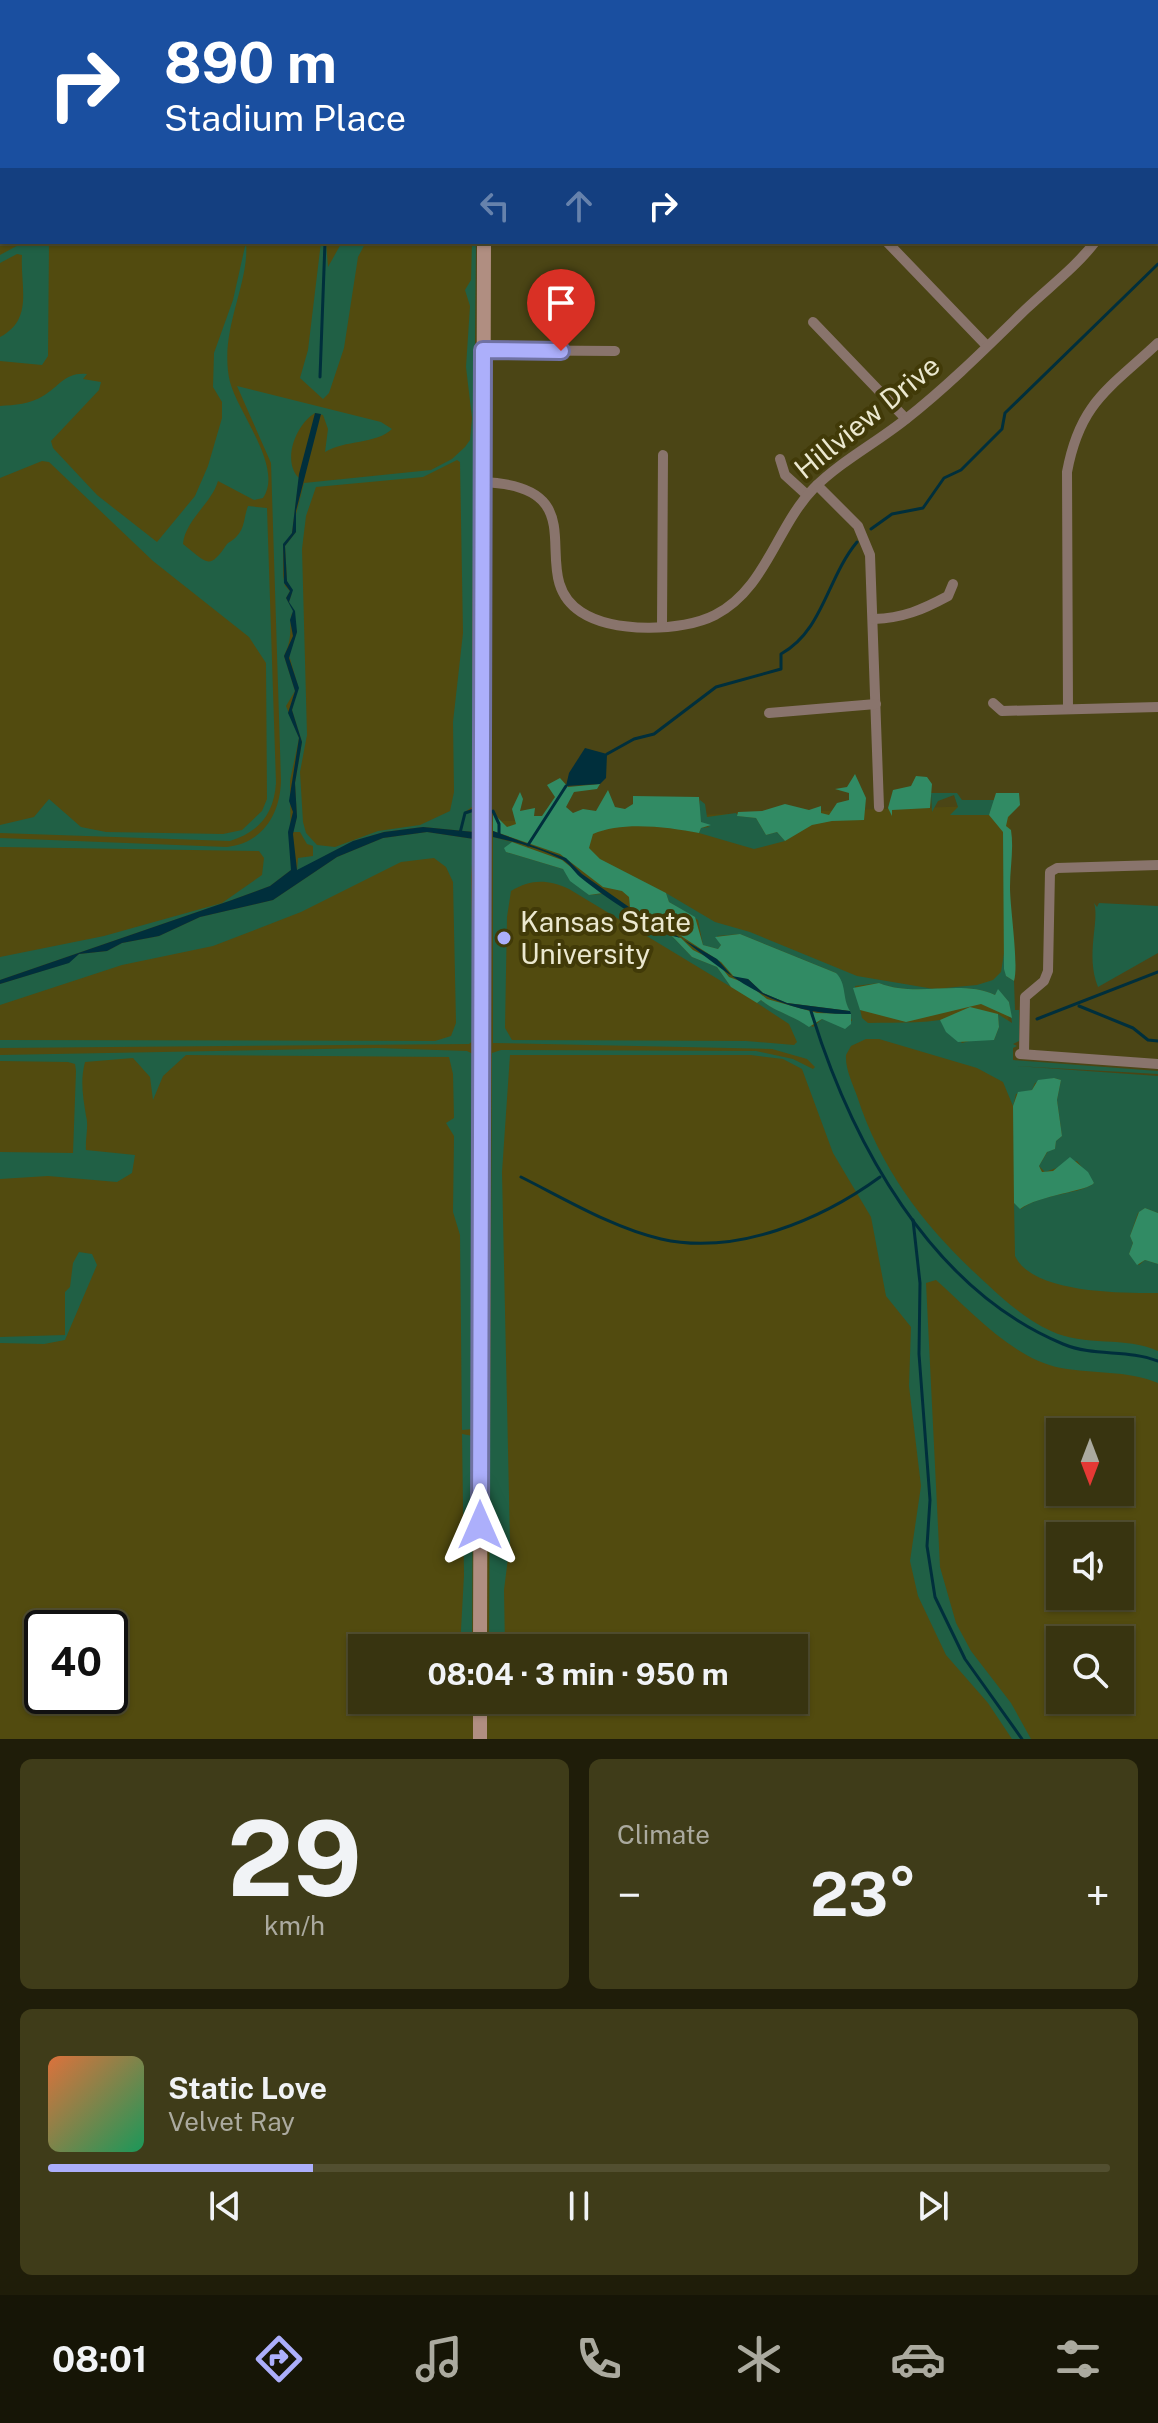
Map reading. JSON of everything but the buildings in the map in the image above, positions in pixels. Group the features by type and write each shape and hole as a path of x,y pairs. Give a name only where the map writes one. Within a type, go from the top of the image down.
{"street":[{"path":"480,1634 484,244"},
{"path":"889,244 987,346"},
{"name":"Hillview Drive","path":"483,482 526,488 542,500 556,528 559,585 565,599 580,612 610,624 662,627 700,622 734,603 760,573 778,536 817,485 906,419 1093,244"},
{"path":"813,322 906,419"},
{"path":"1068,709 1067,472 1073,439 1087,410 1158,343"},
{"path":"483,350 615,351"},
{"path":"662,627 663,455"},
{"path":"780,459 785,475 807,495"},
{"path":"817,485 858,526 866,539 870,555 879,807"},
{"path":"874,619 905,617 918,612 948,596 953,584"},
{"path":"993,703 1002,711 1158,707"},
{"path":"769,713 876,704"},
{"path":"1158,865 1057,868 1050,872 1048,971 1044,981 1025,997 1022,1006 1022,1054 1158,1064"},
{"path":"480,1714 480,1739"}],"shaded area":[{"name":"Kansas State University","path":"0,244 476,244 473,822 1010,805 1008,1072 1158,1079 1158,1739 0,1739"}],"green space":[{"path":"20,244 49,244 48,356 42,365 0,361 0,337 18,321 23,290 22,255 17,254 0,263 0,255"},
{"path":"246,244 244,275 231,327 227,363 235,395 264,456 268,486 263,498 254,500 218,481 188,527 183,544 203,559 211,561 240,533 248,506 267,508 276,783 272,804 257,827 230,841 0,833 0,825 34,817 49,799 81,827 106,832 223,834 242,830 262,811 267,799 266,663 249,637 153,561 49,462 42,461 0,478 0,406 33,401 68,377 87,374 83,379 101,382 99,390 51,441 53,448 97,495 157,542 195,496 208,466 222,418 222,402 213,387 214,353 233,300"},
{"path":"321,244 326,244 328,267 341,244 365,244 358,257 344,348 329,393 323,399 300,378 308,350"},
{"path":"472,244 476,244 472,647 475,805 466,811 474,812 474,832 423,827 384,832 353,841 297,871 298,858 313,856 313,846 307,844 300,832 293,832 297,817 295,783 302,742 292,710 298,686 289,655 297,632 289,602 292,593 287,581 285,546 296,532 295,518 304,483 431,470 452,459 470,440 472,418 466,367 470,306 465,290 471,280","holes":["457,460 460,462 463,633 453,722 454,792 450,811 420,825 378,831 335,847 317,845 306,833 303,822 300,772 307,735 302,549 306,516 316,487 423,477"]},
{"path":"237,386 381,422 392,429 378,437 325,452 328,429 323,415 315,413 302,426 293,444 292,463 299,478 292,533 283,547 283,575 285,586 290,591 286,598 293,610 284,656 295,691 286,706 299,738 290,781 291,870 270,886 232,900 0,980 0,957 104,936 222,903 262,875 264,858 259,851 0,847 0,838 227,847 250,840 260,833 273,815 281,781 271,463"},
{"path":"855,774 866,798 864,820 812,825 785,841 777,832 766,835 756,818 737,816 738,812 762,811 785,804 809,810 821,806 821,813 829,815 837,803 849,800 849,793 835,789 847,787"},
{"path":"916,776 927,777 932,784 930,808 892,810 892,816 888,808 893,790 911,786"},
{"path":"560,778 568,787 600,784 597,789 574,792 566,807 573,813 583,809 596,811 608,790 615,807 625,809 633,804 633,796 699,797 701,822 711,825 701,828 699,833 631,826 593,834 589,848 600,859 666,893 669,902 695,917 703,945 718,949 721,945 715,937 740,934 836,973 842,982 850,1011 787,1003 763,993 748,979 735,978 721,962 678,934 668,916 661,926 630,907 629,897 622,891 603,887 560,854 493,831 493,813 507,827 516,824 512,809 520,792 523,799 520,811 535,808 534,816 542,816 555,797 547,785"},
{"path":"931,793 957,793 962,800 995,800 989,815 950,815 958,807 954,795 938,801 932,812"},
{"path":"996,793 1019,793 1020,805 1008,817 1006,826 1011,830 1012,837 1010,887 1014,981 1006,976 1004,969 1003,832 989,815"},
{"path":"700,800 705,804 707,817 736,813 738,816 756,818 766,835 777,832 785,841 754,849 699,833 701,828 710,827 702,824 698,813"},
{"path":"427,832 474,839 471,877 474,1040 469,1044 0,1048 0,1040 435,1041 451,1036 456,1023 453,882 446,867 434,858 401,862 301,912 213,946 122,965 0,1005 0,984 68,963 79,954 107,951 122,943 159,936 200,917 273,900 337,857 383,838"},
{"path":"493,837 512,842 506,852 563,869 589,895 605,894 621,902 659,933 671,935 692,957 717,967 731,987 569,889 553,883 532,882 511,891 507,917 505,1028 512,1040 746,1041 794,1045 797,1042 789,1024 757,1003 761,1000 813,1027 822,1019 852,1021 836,973 740,934 717,936 721,945 718,949 703,945 698,920 669,902 666,893 715,922 750,932 857,976 933,989 908,989 879,983 855,986 862,1018 868,1023 940,1020 962,1043 976,1039 994,1040 999,1027 998,1014 1012,1023 1009,1002 998,990 995,995 968,988 938,989 993,980 1001,972 1005,947 1006,976 1014,981 1015,1010 1019,1010 1019,1041 1013,1044 1017,1046 1013,1048 1013,1060 1158,1071 1158,1074 1015,1066 1158,1076 1158,1213 1145,1208 1138,1213 1130,1236 1133,1243 1129,1254 1139,1265 1145,1260 1158,1264 1158,1293 1123,1293 1080,1289 1040,1278 1025,1268 1015,1256 1014,1203 1021,1209 1094,1183 1077,1161 1045,1172 1039,1166 1062,1136 1057,1100 1061,1080 1054,1078 1035,1083 1032,1090 1016,1094 1013,1106 1003,1082 977,1068 879,1039 866,1039 851,1046 846,1055 848,1071 867,1124 894,1175 927,1222 966,1264 1017,1310 1051,1331 1077,1339 1146,1346 1158,1351 1158,1383 1134,1376 1073,1370 1043,1363 994,1332 936,1280 926,1283 940,1567 956,1623 971,1651 1011,1703 1031,1739 1012,1739 988,1703 946,1655 918,1596 910,1561 921,1486 909,1386 911,1327 886,1296 871,1217 833,1153 802,1069 783,1059 751,1055 510,1055 502,1172 510,1542 504,1590 505,1634 489,1634 492,1053 501,1050 756,1051 793,1059 813,1069 815,1067 807,1059 772,1049 493,1043"},
{"path":"512,842 562,860 603,893 589,895 570,881 563,869 506,852 504,848"},
{"path":"1094,903 1097,907 1099,903 1158,906 1158,953 1098,987 1093,962"},
{"path":"671,935 681,938 693,950 717,962 729,977 748,984 767,999 817,1013 851,1014 851,1024 845,1029 822,1019 809,1027 761,1000 757,1003 731,987 717,967 692,957"},
{"path":"879,983 908,989 968,988 995,995 998,989 1009,1002 1012,1018 981,1004 906,1022 860,1010 853,988"},
{"path":"970,1007 998,1014 999,1027 994,1040 958,1042 946,1032 940,1020"},
{"path":"377,1048 467,1051 473,1054 473,1429 462,1430 460,1235 453,1212 454,1136 446,1123 454,1118 453,1074 449,1057 186,1055 163,1076 153,1100 150,1077 133,1058 85,1062 82,1082 87,1124 86,1150 135,1155 132,1173 117,1182 48,1176 0,1179 0,1152 73,1153 76,1071 75,1064 68,1062 0,1061 0,1055"},
{"path":"1038,1080 1061,1080 1057,1100 1062,1136 1039,1166 1042,1172 1053,1171 1070,1157 1088,1172 1094,1183 1020,1209 1014,1203 1013,1106 1018,1092 1032,1090"},
{"path":"1145,1208 1158,1213 1158,1264 1145,1260 1137,1265 1129,1254 1133,1243 1130,1236 1139,1212"},
{"path":"79,1252 92,1254 97,1265 65,1340 44,1344 0,1343 0,1337 65,1335 65,1292 70,1287 73,1263"},
{"path":"462,1434 473,1436 472,1634 461,1634 464,1575"}],"water":[{"path":"315,413 321,414 296,511 296,532 285,546 287,581 293,590 289,602 295,611 297,632 289,658 299,688 292,710 302,742 295,783 297,817 293,834 297,870 353,841 384,832 423,827 474,832 474,839 427,832 383,838 337,857 273,900 200,917 159,936 122,943 107,951 79,954 69,963 0,984 0,980 270,886 291,870 288,832 293,812 289,801 299,738 288,713 295,691 284,656 293,636 290,620 293,611 286,598 290,591 284,583 283,544 292,533 299,474"},
{"path":"585,748 607,754 606,778 600,784 566,786 569,773"},
{"path":"493,831 566,858 582,874 639,914 681,938 659,930 614,902 563,860 529,846 493,837"},
{"path":"684,940 717,959 732,976 722,969"},
{"path":"732,976 748,979 763,993 787,1003 850,1011 851,1014 801,1009 760,993"}],"waterway":[{"path":"320,377 325,244"},
{"path":"871,529 892,514 923,508 944,478 961,470 1002,429 1005,413 1158,264"},
{"path":"607,754 634,739 654,734 716,687 781,669 781,654 795,644 816,618 838,571 857,542"},
{"path":"528,845 566,786"},
{"path":"460,833 465,813 474,810"},
{"path":"493,811 499,824 499,835"},
{"path":"1037,1019 1158,972"},
{"path":"1079,1006 1133,1028 1148,1040 1158,1041"},
{"path":"811,1011 828,1060 873,1159 902,1206 935,1249 973,1287 1016,1319 1063,1344 1158,1361"},
{"path":"521,1177 625,1228 661,1239 690,1243 719,1243 748,1238 805,1220 857,1193 880,1177"},
{"path":"913,1220 920,1283 919,1354 930,1500 927,1546 935,1597 965,1659 1022,1739"}],"place":[{"name":"Kansas State University","path":"504,938"}],"route":[{"path":"480,1525 483,350 561,351"}]}
